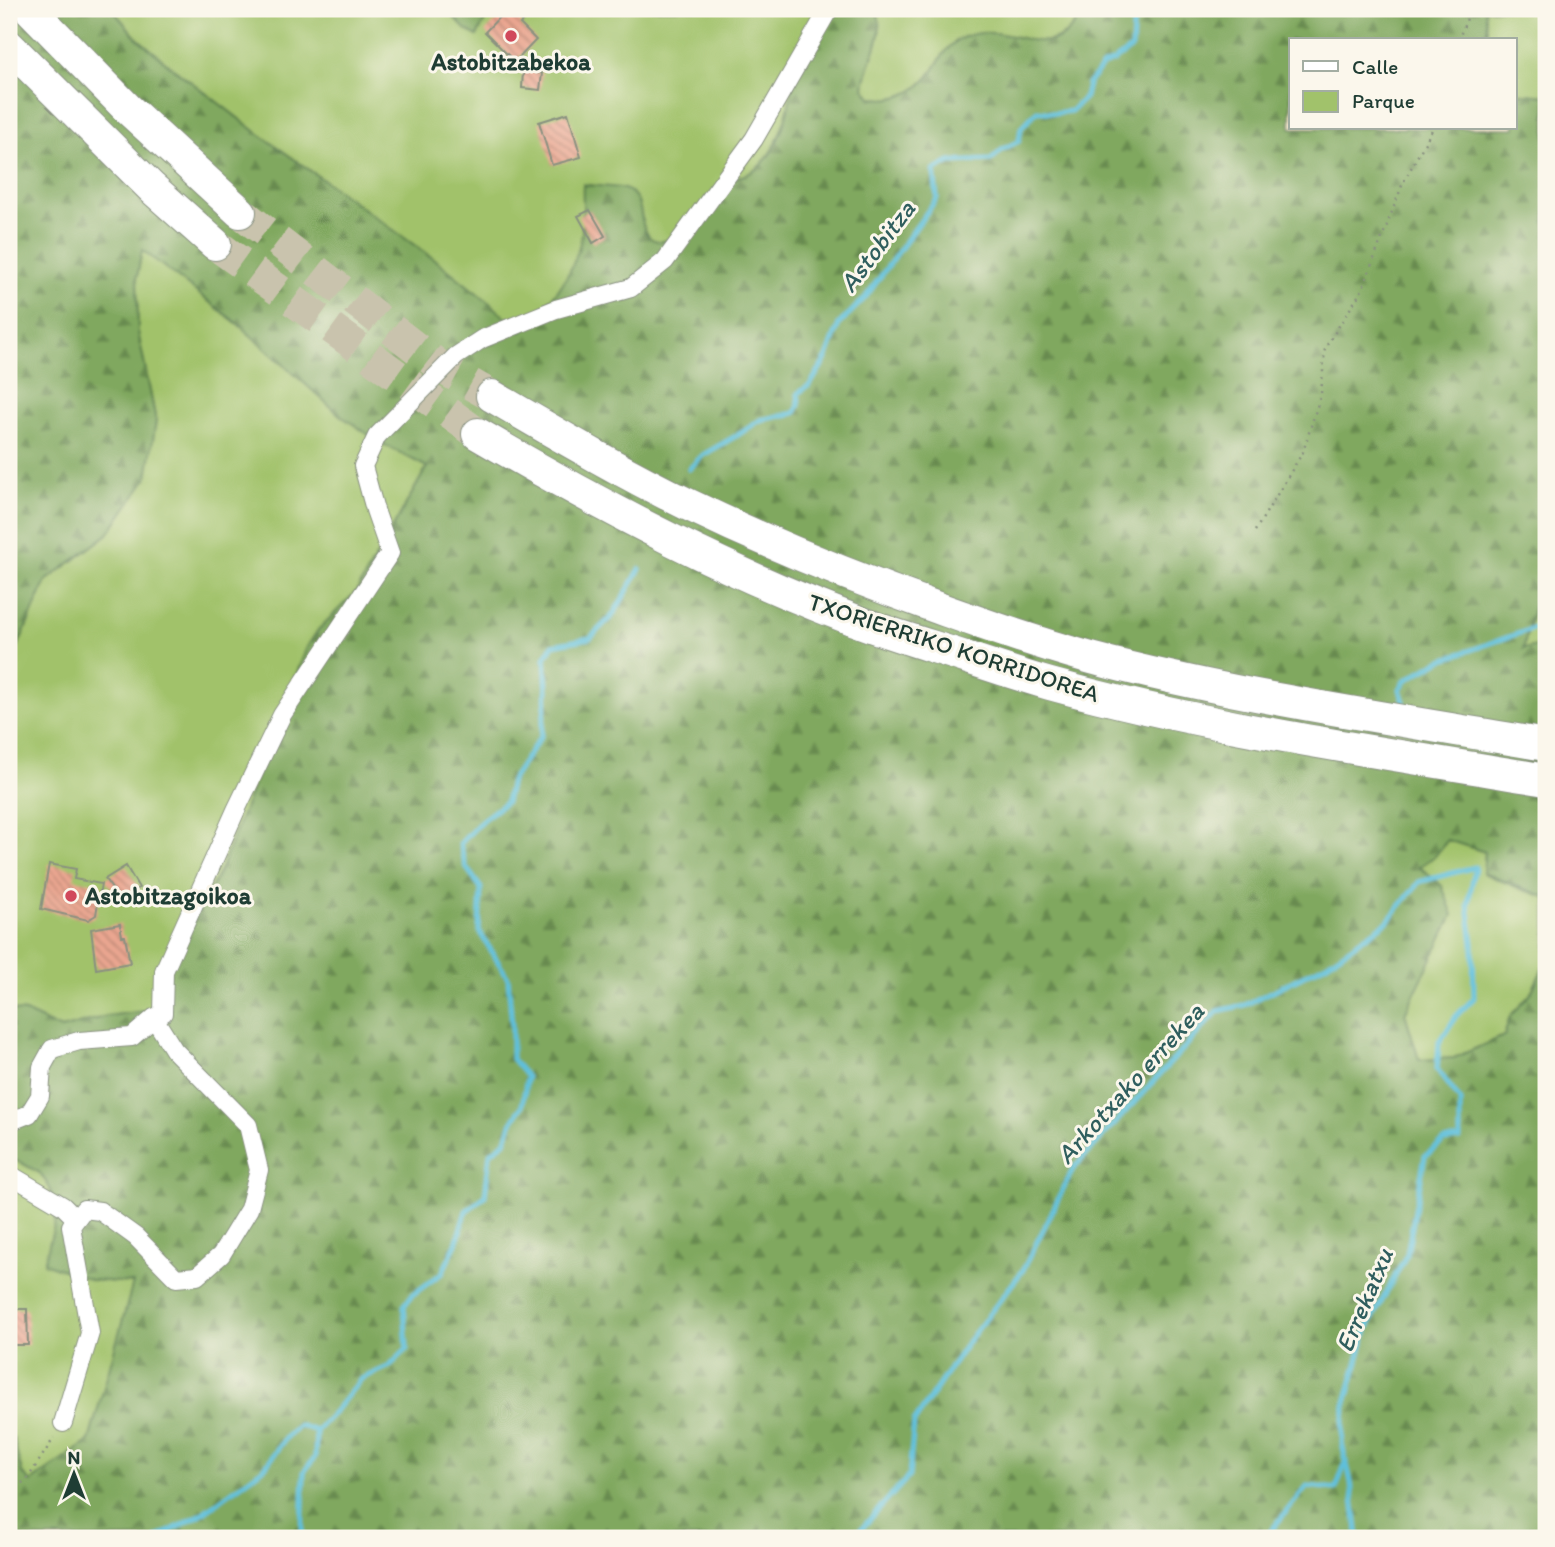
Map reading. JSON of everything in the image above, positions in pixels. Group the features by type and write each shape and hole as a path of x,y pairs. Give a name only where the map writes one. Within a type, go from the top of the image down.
{"highway":[{"path":"30,9 127,108 240,212"},
{"path":"48,9 104,72 127,108"},
{"path":"9,46 152,188 215,244"},
{"name":"TXORIERRIKO KORRIDOREA","path":"492,397 642,481 701,510 883,588 1020,637 1108,663 1225,689 1546,745"},
{"name":"TXORIERRIKO KORRIDOREA","path":"478,434 550,477 666,537 806,601 890,633 1047,683 1206,721 1330,745 1546,780"}],"street":[{"path":"9,1122 29,1114 40,1096 42,1067 52,1049 79,1041 132,1037 153,1018 163,1013 164,971 282,715 390,553 363,466 377,436 456,356 482,339 556,309 631,288 665,261 754,139 829,9"},
{"path":"63,1423 90,1333 71,1226 76,1219 84,1209 100,1211 136,1237 176,1278 197,1276 221,1255 249,1209 259,1170 248,1125 174,1051 153,1018"},
{"path":"9,1174 63,1206 76,1219"}],"path":[{"path":"1459,38 1471,9"},
{"path":"1255,531 1303,452 1321,394 1325,348 1362,290 1403,183 1432,130"},
{"path":"9,1489 26,1480 63,1423"}],"green space":[{"path":"9,9 112,9 136,37 169,65 259,134 438,262 521,332 562,284 576,256 583,224 583,184 628,190 637,200 646,233 659,241 672,240 736,177 756,169 764,161 782,130 796,71 828,9 876,9 879,19 878,39 864,88 871,97 883,99 915,90 948,49 964,37 991,33 1051,41 1065,35 1084,9 1485,9 1485,38 1289,38 1289,130 1516,130 1516,93 1546,96 1546,573 1523,649 1546,644 1546,897 1483,873 1485,852 1447,840 1435,856 1419,867 1442,886 1453,915 1405,1013 1419,1060 1454,1058 1504,1036 1510,1016 1530,995 1546,962 1546,1538 9,1538 9,1439 13,1438 22,1473 31,1482 89,1441 133,1283 91,1280 44,1263 55,1222 50,1188 40,1173 9,1159 9,1010 25,1012 61,1029 107,1016 152,1010 165,977 220,871 307,647 318,630 357,591 427,467 381,443 341,416 238,324 142,250 137,277 138,332 156,421 147,478 108,534 46,581 9,667"},
{"path":"112,9 446,9 466,30 477,36 487,16 483,9 828,9 776,143 757,169 748,175 736,177 672,240 660,242 651,239 645,230 592,186 583,185 583,224 577,257 563,284 521,332 438,262 259,134 169,65 136,37"},
{"path":"446,9 483,9 487,16 477,36 466,30"},
{"path":"876,9 1084,9 1067,32 1050,41 969,36 955,41 921,84 911,92 886,99 871,97 864,88 878,39 879,19"},
{"path":"1485,9 1546,9 1546,96 1516,93 1516,38 1485,38"},
{"path":"142,250 238,324 381,443 427,467 357,591 165,977 152,1011 107,1016 61,1029 25,1012 9,1010 9,667 46,581 108,534 156,421 138,332 137,277"},
{"path":"1546,573 1546,644 1523,650 1533,609"},
{"path":"1448,840 1485,852 1483,873 1546,897 1546,962 1530,995 1521,1005 1504,1036 1454,1058 1419,1060 1405,1013 1428,965 1442,886 1419,866 1435,856"},
{"path":"9,1159 40,1173 50,1188 55,1222 91,1280 134,1283 89,1441 31,1482 22,1473 13,1438 9,1439"}],"building":[{"name":"Astobitzabekoa","path":"507,9 521,9 528,16 520,24 536,40 515,62 485,32"},
{"path":"523,71 542,73 540,90 522,88"},
{"path":"568,113 581,157 552,165 539,122"},
{"path":"590,210 605,236 593,243 578,216"},
{"name":"Astobitzagoikoa","path":"49,864 76,869 74,879 101,884 96,915 88,920 41,909"},
{"path":"126,866 139,888 120,900 105,879"},
{"path":"120,924 130,963 96,969 91,929"},
{"path":"9,1309 27,1309 28,1345 9,1345"}],"waterway":[{"name":"Astobitza","path":"689,469 703,455 760,420 795,413 799,405 798,393 810,385 827,357 839,324 865,298 937,198 934,171 950,162 991,160 1003,149 1019,141 1021,128 1037,111 1071,111 1085,97 1088,84 1103,65 1114,61 1132,48 1136,9"},
{"name":"Astobitza","path":"302,1538 304,1472 315,1457 316,1431 361,1379 390,1366 407,1349 404,1306 412,1295 442,1273 456,1244 466,1211 485,1196 490,1153 505,1142 511,1124 522,1106 527,1077 512,1059 508,978 479,931 481,888 466,867 460,844 482,820 506,802 511,781 541,736 547,692 545,658 553,645 590,638 613,615 640,569"},
{"name":"Arkotxako errekea","path":"1404,702 1400,689 1406,680 1439,661 1546,624"},
{"name":"Arkotxako errekea","path":"853,1538 909,1476 914,1422 967,1343 1023,1270 1073,1169 1218,1011 1245,1005 1326,964 1387,922 1419,882 1475,867 1468,905 1473,943 1474,998 1456,1016 1439,1043 1437,1069 1460,1100 1460,1139 1444,1141 1425,1156 1407,1254 1367,1329 1345,1406 1342,1443 1351,1482 1358,1538"},
{"path":"157,1538 200,1515 265,1467 286,1437 299,1425 316,1431"},
{"path":"1265,1538 1307,1486 1336,1489 1345,1464"}],"tunnel":[{"path":"240,212 442,368 492,396"},
{"path":"215,244 478,434"}],"place":[{"name":"Astobitzabekoa","path":"511,36"},
{"name":"Astobitzagoikoa","path":"71,896"}],"water label":[{"name":"Errekatxu","path":"1364,1300"}]}
